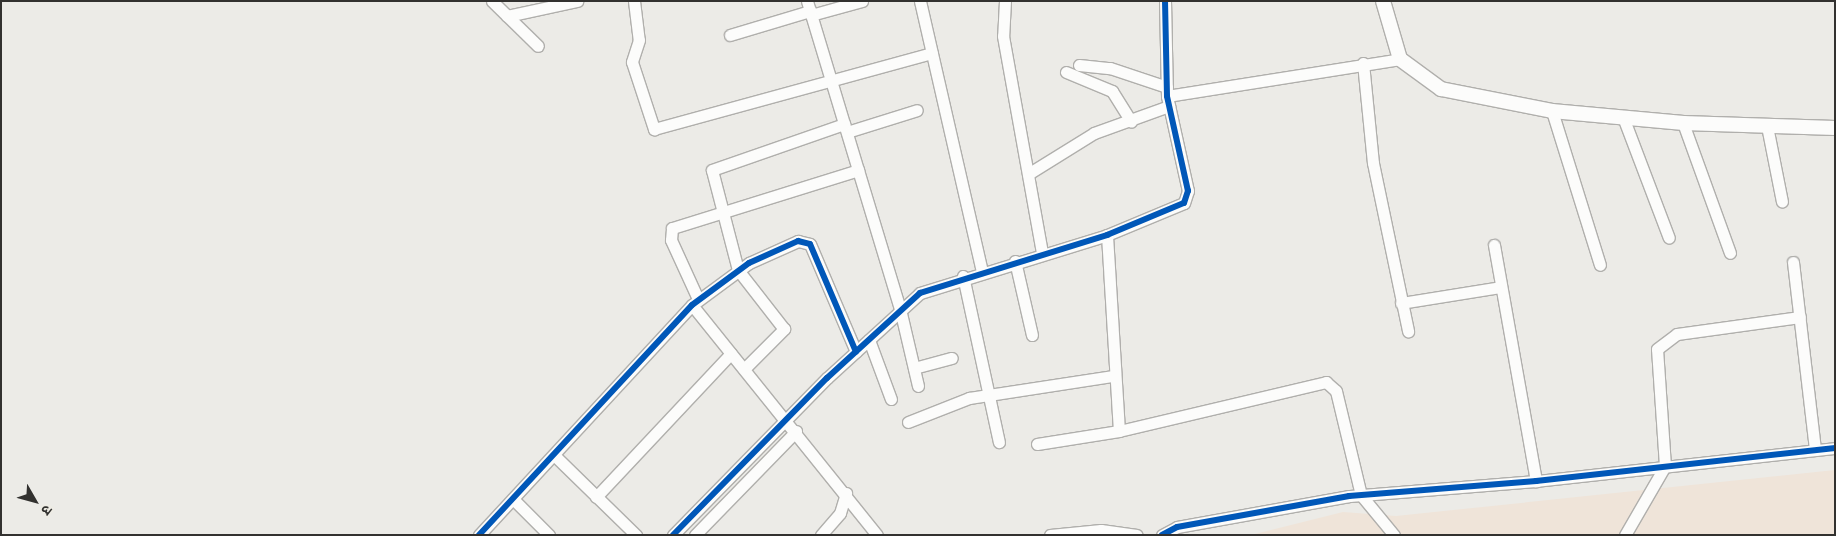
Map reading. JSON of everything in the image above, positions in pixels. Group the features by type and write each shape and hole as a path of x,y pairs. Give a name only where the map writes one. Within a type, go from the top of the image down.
{"street":[{"path":"492,1 538,46"},
{"path":"507,16 577,1"},
{"path":"634,1 639,40 632,62 654,129 932,53"},
{"path":"730,34 809,9 862,1"},
{"path":"920,1 982,271"},
{"path":"1005,1 1003,36 1042,253"},
{"path":"673,535 785,419 900,308 920,293 963,276 1107,235 1187,198 1168,96 1165,1"},
{"path":"1383,1 1400,59 1441,89 1552,111 1683,122 1835,128"},
{"path":"809,9 900,308 918,386"},
{"path":"1028,174 1094,133 1139,119 1168,96 1363,63 1400,59"},
{"path":"1363,63 1372,155 1408,331"},
{"path":"1079,65 1110,68 1168,96"},
{"path":"1066,72 1112,92 1139,119"},
{"path":"744,369 784,329 738,270 722,212 715,167 845,128 917,110"},
{"path":"1552,111 1600,265"},
{"path":"1623,117 1669,238"},
{"path":"1683,122 1730,253"},
{"path":"1767,126 1782,202"},
{"path":"858,170 678,226 670,234 695,302 731,353 846,493 877,535"},
{"path":"1107,235 1113,376 1119,431"},
{"path":"479,535 695,302 738,270 805,240 856,352"},
{"path":"1494,245 1536,481"},
{"path":"1014,261 1032,335"},
{"path":"1793,262 1815,450"},
{"path":"963,276 1000,442"},
{"path":"1401,303 1501,287"},
{"path":"1625,535 1665,466 1655,355 1665,340 1677,334 1800,317"},
{"path":"869,340 891,399"},
{"path":"596,496 731,353"},
{"path":"914,368 952,358"},
{"path":"908,422 957,401 989,394 1113,376"},
{"path":"1037,444 1119,431 1326,382 1336,390 1361,495 1394,535"},
{"path":"695,535 796,431"},
{"path":"1162,535 1177,527 1361,495 1536,481 1835,448"},
{"path":"554,455 636,535"},
{"path":"821,535 840,513 846,493"},
{"path":"513,499 549,535"},
{"path":"1050,535 1101,530 1137,535"}],"shaded area":[{"path":"1835,470 1835,535 1251,535 1343,512 1396,516"}],"cycle path":[{"path":"673,535 827,378 920,293 1107,235 1184,203 1188,191 1167,96 1165,1"},
{"path":"479,535 692,305 749,263 798,241 810,244 856,352"},
{"path":"1162,535 1177,527 1349,496 1536,481 1835,448"}]}
